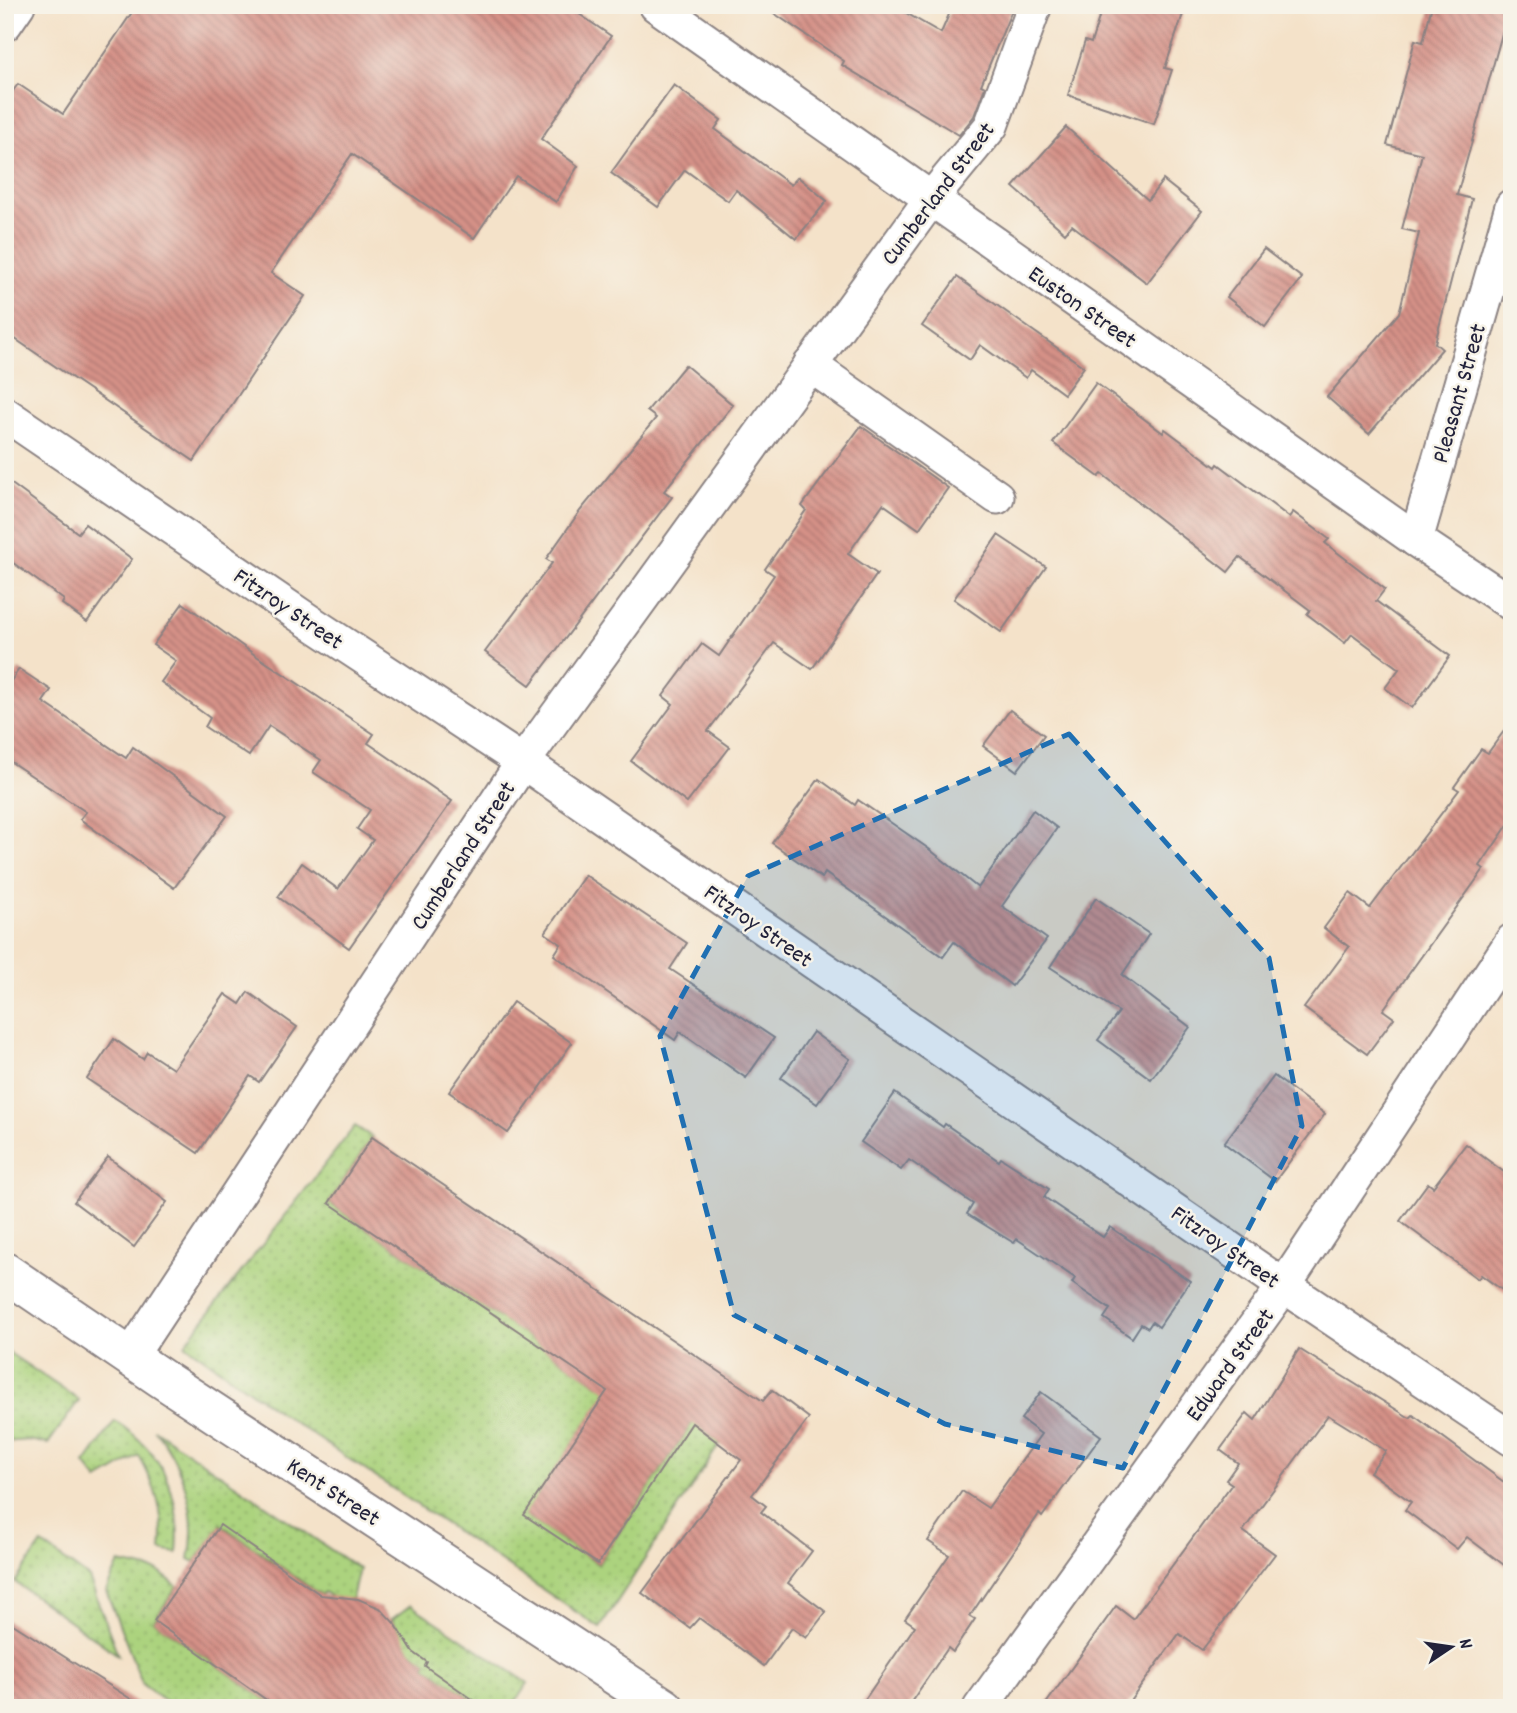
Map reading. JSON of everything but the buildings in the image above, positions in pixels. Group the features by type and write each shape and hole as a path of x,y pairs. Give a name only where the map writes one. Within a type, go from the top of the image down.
{"street":[{"path":"5,24 18,5"},
{"name":"Euston Street","path":"656,5 1416,540 1512,604"},
{"name":"Cumberland Street","path":"130,1357 523,762 931,199 991,126 1035,5"},
{"name":"Pleasant Street","path":"1416,540 1512,206"},
{"path":"810,365 998,497"},
{"name":"Fitzroy Street","path":"5,414 307,620 523,762 1284,1286 1512,1439"},
{"name":"Edward Street","path":"980,1708 1284,1286 1512,941"},
{"name":"Kent Street","path":"5,1272 665,1708"}],"highlighted area":[{"path":"1069,734 1269,958 1302,1126 1123,1468 945,1424 734,1315 660,1036 748,876"}],"green space":[{"path":"355,1126 372,1137 329,1203 608,1391 525,1515 598,1564 724,1375 752,1394 600,1628 279,1412 185,1344"},
{"path":"5,1350 79,1400 48,1444 29,1440 5,1442"},
{"path":"115,1421 146,1447 166,1477 176,1513 177,1553 161,1550 162,1524 158,1501 139,1456 98,1480 85,1464"},
{"path":"154,1429 359,1569 352,1598 346,1607 324,1592 321,1595 221,1525 195,1562 189,1559 192,1525 186,1490 173,1458"},
{"path":"42,1544 89,1578 118,1655 15,1582"},
{"path":"119,1563 158,1571 177,1586 154,1621 271,1703 267,1708 175,1708 143,1685 106,1591"},
{"path":"411,1605 528,1683 511,1708 485,1708 425,1666 427,1662 395,1640 400,1632 392,1619"}]}
